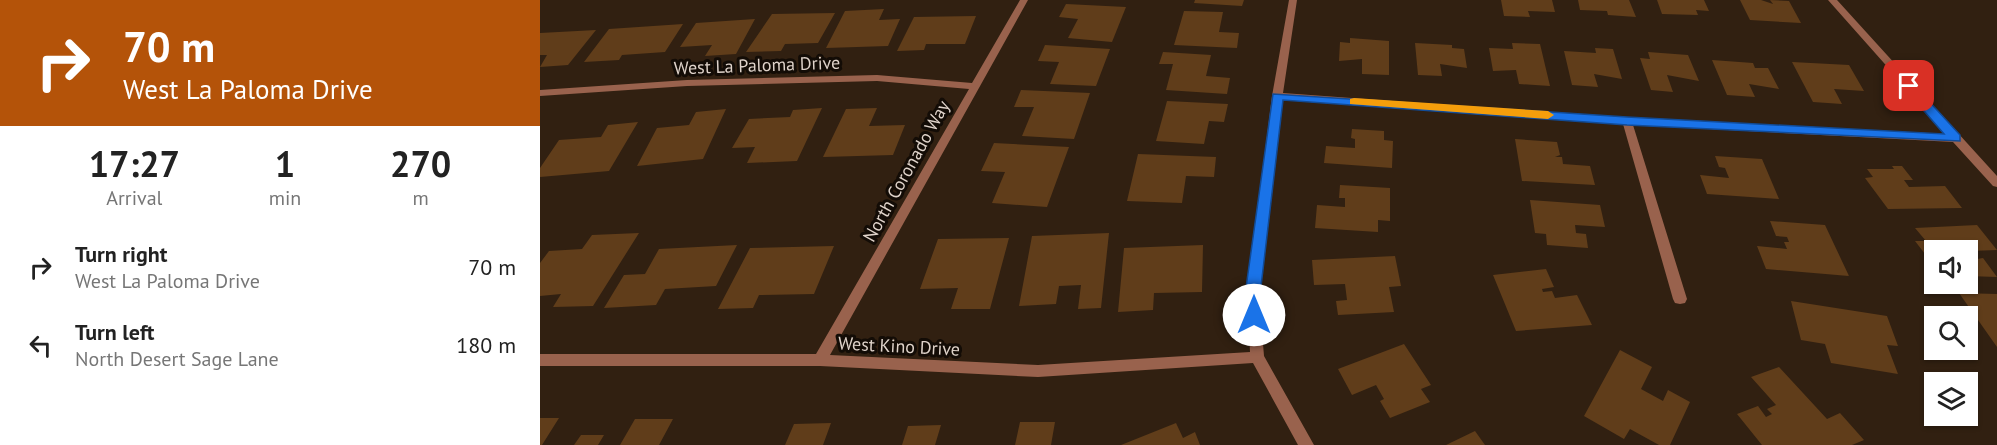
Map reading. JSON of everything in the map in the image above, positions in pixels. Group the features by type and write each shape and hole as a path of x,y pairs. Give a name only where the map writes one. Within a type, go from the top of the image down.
{"street":[{"name":"North Coronado Way","path":"820,360 1024,0"},
{"path":"1293,0 1277,96 1253,295 1257,357 1306,445"},
{"path":"1832,0 1997,183"},
{"name":"West La Paloma Drive","path":"540,93 687,83 877,78 975,86"},
{"path":"1277,96 1627,121 1955,138"},
{"path":"1627,121 1680,300"},
{"name":"West Kino Drive","path":"540,360 820,360 1038,371 1257,357"}],"building":[{"path":"1195,0 1244,0 1242,6 1194,3"},
{"path":"1501,0 1552,0 1555,12 1528,11 1530,17 1504,16"},
{"path":"1578,0 1629,0 1636,17 1608,15 1607,11 1580,10"},
{"path":"1657,0 1704,0 1709,11 1696,10 1698,15 1662,14"},
{"path":"1740,0 1761,0 1773,4 1770,0 1789,1 1801,23 1750,20"},
{"path":"1066,4 1126,7 1112,42 1068,38 1078,19 1059,17"},
{"path":"884,9 879,20 900,19 888,46 826,48 845,11"},
{"path":"1184,11 1223,12 1219,32 1239,33 1237,48 1174,45"},
{"path":"835,13 818,43 785,44 781,51 746,52 772,14"},
{"path":"976,16 965,44 926,44 924,50 897,51 914,17"},
{"path":"755,19 736,54 705,56 712,45 680,47 696,23"},
{"path":"683,24 665,52 622,55 619,60 584,62 609,29"},
{"path":"596,30 568,65 540,67 547,55 540,55 540,33"},
{"path":"1350,38 1389,41 1389,75 1362,74 1362,59 1339,61 1340,42 1350,43"},
{"path":"1415,43 1452,45 1452,48 1464,49 1467,68 1440,64 1442,76 1418,75"},
{"path":"1512,43 1540,44 1550,86 1519,84 1516,70 1493,71 1489,48 1513,49"},
{"path":"1045,45 1110,49 1096,86 1050,84 1059,62 1038,61"},
{"path":"1595,48 1613,49 1622,79 1594,74 1598,87 1572,85 1564,51 1596,53"},
{"path":"1163,52 1211,55 1206,76 1230,78 1227,94 1166,90 1173,64 1159,64"},
{"path":"1648,52 1688,55 1699,81 1667,75 1673,92 1651,90 1640,58 1650,59"},
{"path":"1712,60 1753,63 1755,68 1768,68 1779,89 1749,84 1755,97 1727,95"},
{"path":"1792,62 1849,65 1864,91 1834,89 1842,104 1813,102"},
{"path":"1021,90 1090,93 1074,139 1022,136 1034,107 1014,107"},
{"path":"1167,101 1228,104 1224,122 1209,121 1204,144 1156,141"},
{"path":"822,108 797,161 747,163 755,147 732,148 749,119 790,117 793,110"},
{"path":"877,108 869,126 905,125 893,155 823,157 846,109"},
{"path":"726,109 703,159 637,166 657,128 689,125 696,112"},
{"path":"638,122 609,171 540,177 540,168 559,140 601,137 608,125"},
{"path":"1352,129 1384,131 1384,140 1393,141 1392,168 1324,163 1326,146 1355,148 1355,139 1351,138"},
{"path":"1515,139 1557,142 1560,155 1555,157 1562,157 1563,164 1590,166 1595,185 1522,181"},
{"path":"994,143 1069,147 1047,207 992,203 1005,172 981,171"},
{"path":"1138,154 1216,157 1214,177 1186,176 1182,203 1127,201"},
{"path":"1715,156 1762,159 1779,199 1707,194 1700,175 1729,178 1725,168 1719,167"},
{"path":"1892,166 1902,166 1913,180 1904,180 1909,187 1945,186 1962,208 1888,209 1865,178 1873,177 1867,169 1894,169"},
{"path":"1340,185 1390,188 1390,221 1378,220 1378,232 1315,228 1317,205 1345,207 1345,198 1339,198"},
{"path":"1530,200 1600,205 1605,227 1575,225 1576,233 1586,234 1588,248 1547,245 1546,234 1535,233"},
{"path":"1770,221 1825,225 1849,276 1766,269 1757,246 1787,249 1784,242 1789,242 1787,237 1776,236"},
{"path":"1977,225 1997,250 1978,251 1978,240 1925,240 1915,228"},
{"path":"639,233 593,306 553,307 561,294 540,296 540,263 549,251 582,249 592,235"},
{"path":"1109,233 1101,308 1078,309 1081,285 1059,286 1056,304 1019,306 1032,236"},
{"path":"1009,238 990,309 951,309 958,288 920,289 938,239"},
{"path":"1915,241 1924,241 1924,253"},
{"path":"737,245 716,286 665,289 656,305 604,308 624,275 645,274 659,249"},
{"path":"1203,245 1202,292 1154,293 1153,310 1118,312 1124,248"},
{"path":"834,246 814,294 759,295 753,308 718,309 750,248"},
{"path":"1395,256 1401,286 1389,287 1394,312 1338,315 1336,301 1347,300 1345,284 1314,285 1312,260"},
{"path":"1983,258 1997,277 1978,276 1978,259"},
{"path":"1546,269 1554,287 1542,289 1543,292 1552,291 1555,298 1577,295 1592,325 1516,331 1493,275"},
{"path":"1960,294 1997,294 1997,347 1978,320 1978,306 1968,306"},
{"path":"1791,301 1887,316 1898,346 1887,345 1898,374 1831,363 1825,344 1801,340"},
{"path":"1404,344 1431,385 1421,389 1430,402 1390,418 1380,401 1384,399 1376,385 1352,395 1338,369"},
{"path":"1620,350 1652,367 1641,389 1663,401 1668,390 1690,402 1670,445 1659,445 1630,429 1624,439 1584,416"},
{"path":"1779,367 1827,419 1840,413 1864,440 1852,445 1762,445 1737,414 1758,406 1766,417 1772,414 1767,409 1776,405 1751,377"},
{"path":"540,418 559,418 542,445 540,445"},
{"path":"635,419 673,419 659,445 620,445"},
{"path":"1020,422 1055,422 1051,445 1015,445"},
{"path":"831,423 823,445 785,445 794,424"},
{"path":"1176,423 1183,438 1195,432 1200,445 1121,445"},
{"path":"941,425 935,445 902,445 908,426"},
{"path":"1475,431 1485,445 1446,445"},
{"path":"581,435 604,435 598,445 574,445"}],"slow traffic":[{"path":"1354,102 1548,115"}],"route":[{"path":"1254,315 1253,295 1277,96 1627,121 1955,138 1909,86"}]}
